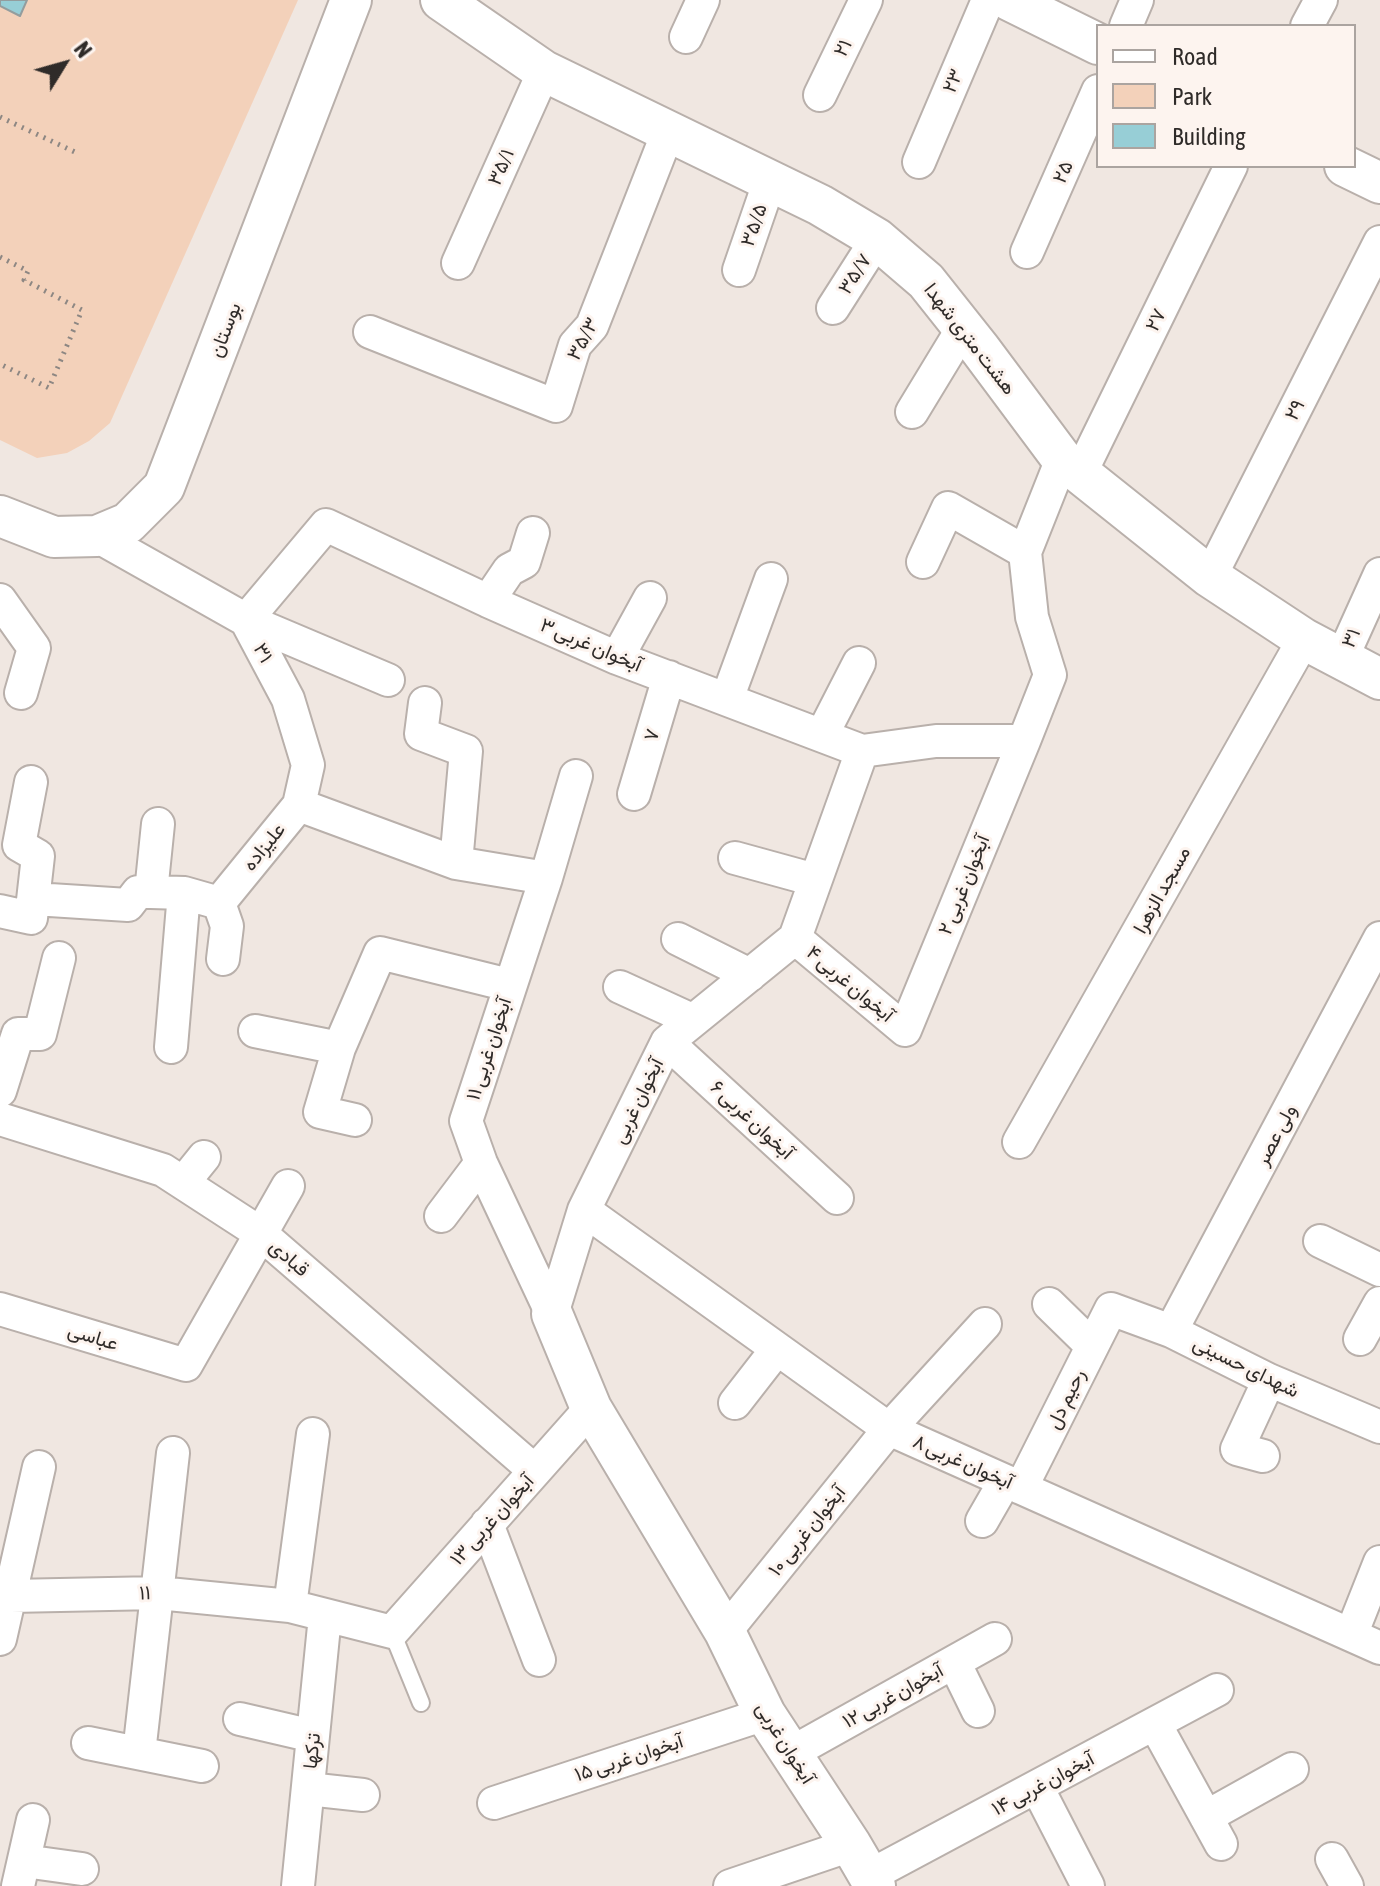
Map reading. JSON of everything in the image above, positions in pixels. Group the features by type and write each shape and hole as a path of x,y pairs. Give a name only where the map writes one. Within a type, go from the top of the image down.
{"street":[{"name":"بوستان","path":"1,519 54,537 97,536 128,523 164,487 351,0"},
{"name":"هشت متری شهدا","path":"441,0 544,71 820,205 877,239 926,281 1071,466 1210,577 1304,639 1380,679"},
{"path":"686,37 703,0"},
{"name":"۲۱","path":"820,95 866,0"},
{"name":"۲۳","path":"919,162 988,0"},
{"path":"1009,0 1053,10 1096,42"},
{"path":"1127,24 1137,0"},
{"path":"1308,24 1321,0"},
{"name":"۳۵/۱","path":"458,263 544,71"},
{"name":"۲۵","path":"1027,252 1096,96"},
{"name":"۳۵/۳","path":"370,332 556,406 575,345 592,326 668,132"},
{"name":"۲۷","path":"1071,466 1230,168"},
{"path":"1349,168 1380,183"},
{"name":"۳۵/۵","path":"739,270 770,180"},
{"name":"۳۵/۷","path":"833,308 877,239"},
{"name":"۲۹","path":"1210,577 1380,242"},
{"path":"912,412 963,328"},
{"path":"795,938 862,751 936,741 1024,741 1050,675 1032,617 1025,552 1071,466"},
{"path":"923,562 948,508 1025,552"},
{"name":"آبخوان غربی ۳","path":"326,525 617,658 862,751"},
{"name":"۳۱","path":"299,805 308,765 288,699 246,620 326,525"},
{"path":"488,601 509,570 524,562 533,533"},
{"path":"97,536 246,620 388,680"},
{"name":"۳۱","path":"1342,658 1380,574"},
{"path":"727,699 771,579"},
{"path":"617,658 650,598"},
{"path":"0,600 34,648 21,693"},
{"name":"مسجد الزهرا","path":"1019,1142 1304,639"},
{"path":"822,735 859,663"},
{"name":"۷","path":"634,794 669,677"},
{"path":"425,703 421,734 466,751 456,863"},
{"name":"آبخوان غربی ۲","path":"905,1030 1024,741"},
{"name":"آبخوان غربی ۱۱","path":"552,1314 481,1163 466,1121 546,878 576,776"},
{"path":"31,782 19,845 38,856 33,908"},
{"name":"علیزاده","path":"219,903 299,805 456,863 546,878"},
{"path":"151,892 158,824"},
{"path":"735,858 815,880"},
{"path":"0,911 128,905 138,892 184,893 219,903 227,926 223,959"},
{"path":"171,1047 184,893"},
{"name":"آبخوان غربی ۴","path":"795,938 905,1030"},
{"name":"آبخوان غربی","path":"795,938 667,1042 584,1210 552,1314 591,1408 725,1632 765,1714 865,1869"},
{"name":"ولی عصر","path":"1171,1331 1380,938"},
{"path":"678,939 750,975"},
{"path":"355,1120 320,1112 339,1048 380,953 509,985"},
{"path":"0,1091 18,1034 40,1034 59,958"},
{"path":"620,987 692,1020"},
{"path":"255,1031 339,1048"},
{"name":"آبخوان غربی ۶","path":"667,1042 837,1198"},
{"name":"قبادی","path":"0,1119 163,1170 260,1233 535,1471"},
{"path":"183,1183 204,1157"},
{"path":"441,1216 481,1163"},
{"path":"260,1233 288,1186"},
{"name":"آبخوان غربی ۸","path":"584,1210 889,1429 1366,1641"},
{"name":"عباسی","path":"0,1309 186,1365 260,1233"},
{"path":"1320,1241 1380,1270"},
{"path":"1360,1339 1380,1303"},
{"path":"1049,1304 1092,1346"},
{"name":"شهدای حسینی","path":"1111,1309 1171,1331 1269,1380 1380,1427"},
{"name":"رحیم دل","path":"982,1521 1013,1485 1111,1309"},
{"name":"آبخوان غربی ۱۰","path":"725,1632 889,1429 985,1324"},
{"path":"735,1403 777,1349"},
{"path":"1263,1456 1237,1449 1269,1380"},
{"name":"آبخوان غربی ۱۳","path":"392,1632 591,1408"},
{"path":"290,1606 313,1434"},
{"path":"139,1753 173,1453"},
{"path":"0,1639 5,1595 39,1467"},
{"path":"487,1524 539,1660"},
{"path":"1366,1641 1380,1562"},
{"name":"۱۱","path":"5,1595 158,1593 290,1606 392,1632"},
{"name":"ترکها","path":"298,1886 325,1616"},
{"name":"آبخوان غربی ۱۲","path":"791,1753 995,1639"},
{"path":"954,1662 978,1711"},
{"name":"آبخوان غربی ۱۴","path":"730,1886 865,1869 1037,1787 1217,1690"},
{"name":"آبخوان غربی ۱۵","path":"494,1803 765,1714"},
{"path":"240,1719 313,1736"},
{"path":"1155,1724 1213,1830 1292,1769"},
{"path":"88,1743 202,1766"},
{"path":"1037,1787 1088,1886"},
{"path":"308,1789 363,1795"},
{"path":"33,1820 21,1874 82,1869"}],"lane":[{"path":"392,1632 421,1703"}],"path":[{"path":"0,117 77,153"},
{"path":"0,257 28,271 24,280 82,310 49,388 0,364"}],"green space":[{"path":"0,0 298,0 110,423 89,441 67,453 37,458 0,440"}],"building":[{"path":"0,0 27,0 20,16 0,6"}]}
